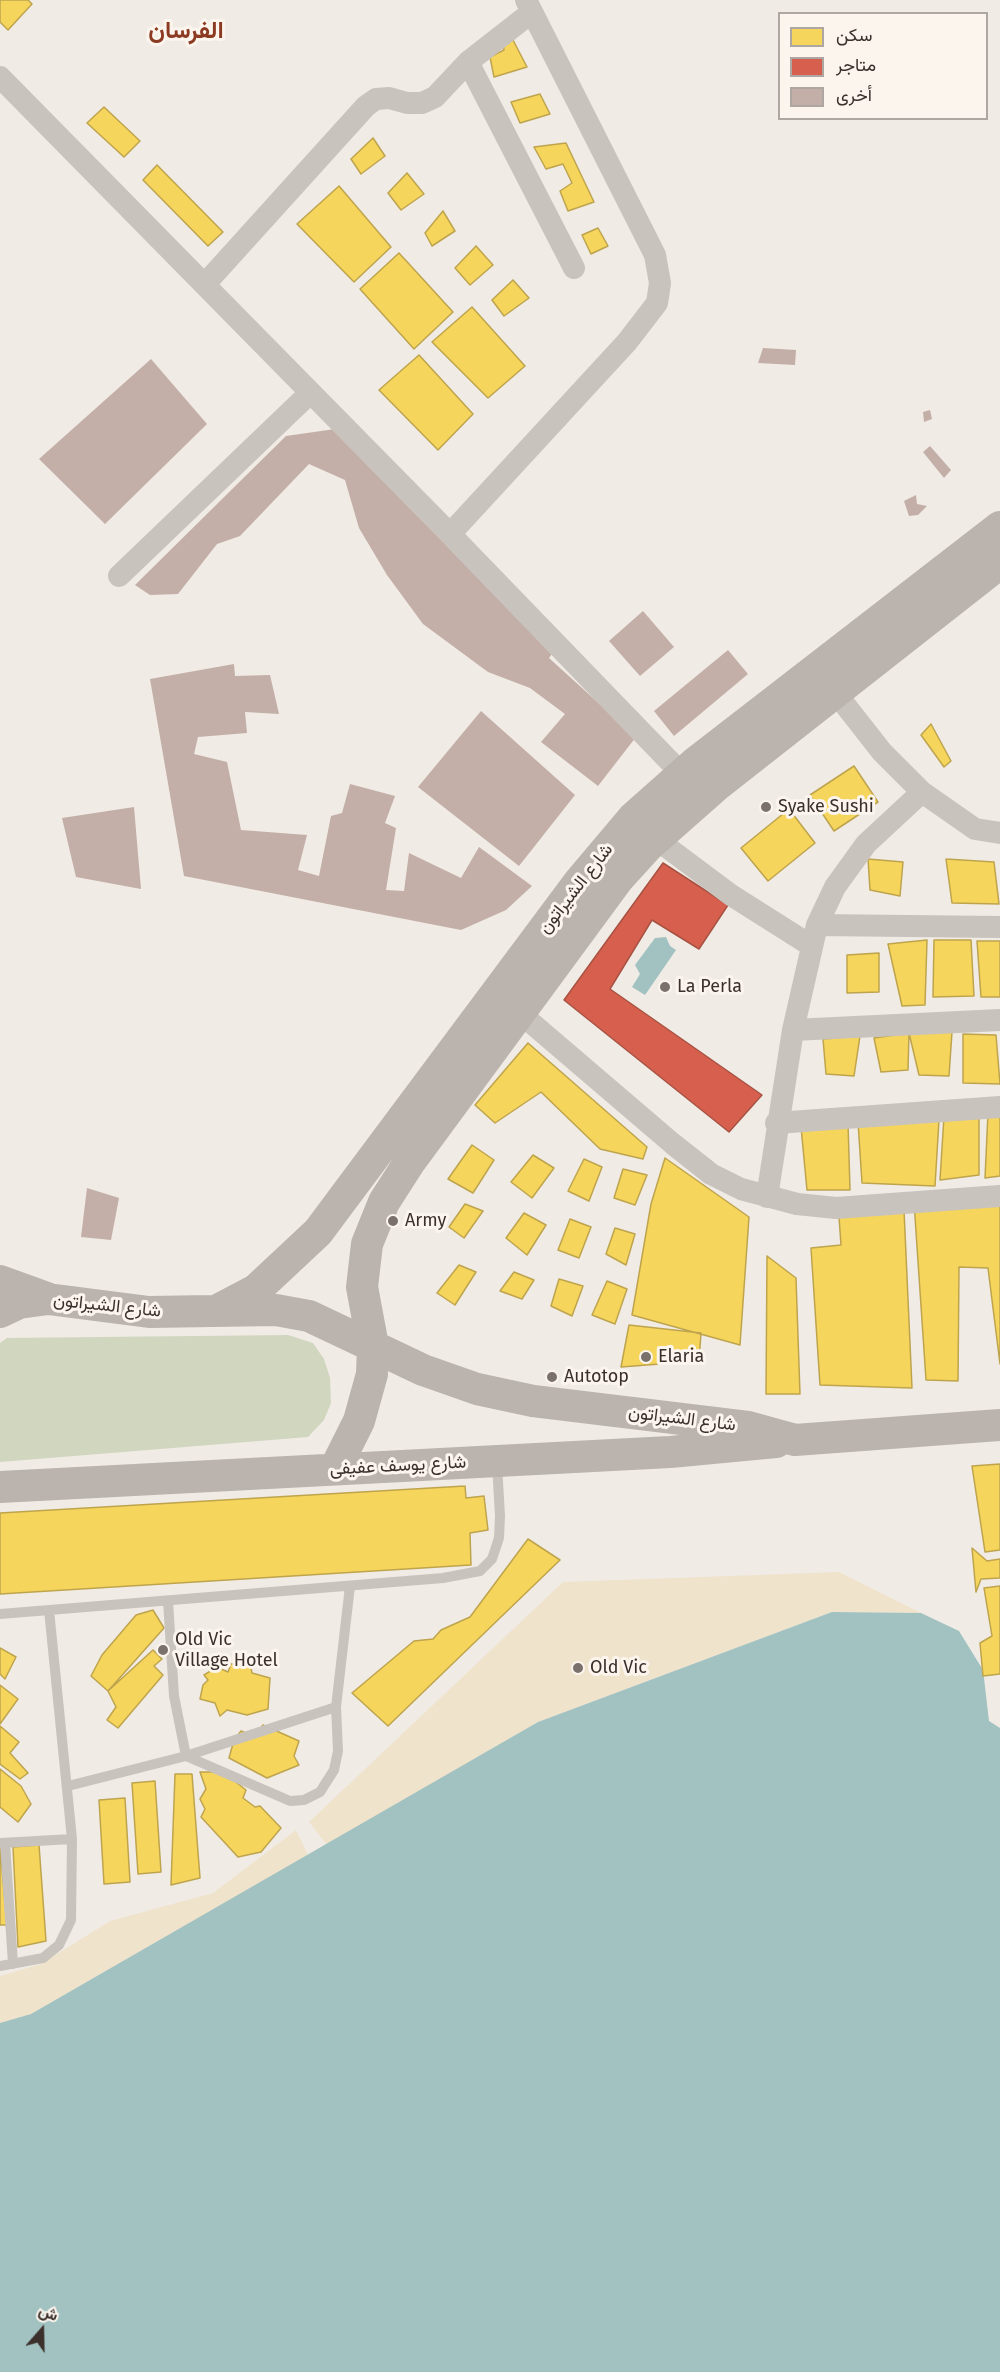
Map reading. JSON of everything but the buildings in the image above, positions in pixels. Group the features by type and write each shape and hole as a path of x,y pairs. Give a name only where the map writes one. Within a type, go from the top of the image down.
{"street":[{"path":"205,284 366,106 376,99 389,98 407,104 422,103 435,97 468,62 529,6 655,255 660,283 657,303 627,342 450,534"},
{"path":"468,62 574,268"},
{"path":"0,77 450,534 682,774"},
{"path":"119,576 310,393"},
{"name":"شارع الشيراتون","path":"216,1311 256,1290 318,1232 605,849 633,818 682,774 1000,527"},
{"name":"شارع الشيراتون","path":"335,1469 359,1421 372,1374 372,1346 362,1287 367,1244 384,1202 409,1163 521,1014 618,879 656,839 716,786 1000,563"},
{"path":"835,692 882,752 922,792 975,829 1000,833"},
{"path":"767,1197 776,1123 814,935 835,887 866,844 922,792"},
{"path":"656,839 731,895 814,935 1000,927"},
{"path":"521,1014 711,1174 741,1189 797,1204 836,1208 1000,1196"},
{"path":"793,1030 1000,1020"},
{"path":"776,1123 1000,1107"},
{"path":"0,1281 48,1299"},
{"name":"شارع الشيراتون","path":"0,1312 19,1303 48,1299 149,1312 276,1310 309,1316 423,1370 477,1389 533,1401 748,1427 795,1440 1000,1425"},
{"name":"شارع يوسف عفيفى","path":"0,1487 670,1452 795,1440"}],"lane":[{"path":"0,1614 443,1578 480,1570 492,1559 499,1538 500,1516 496,1461"},
{"path":"186,1756 290,1801 304,1800 320,1792 334,1770 338,1751 336,1707 350,1586"},
{"path":"168,1601 174,1696 186,1756"},
{"path":"0,1966 43,1958 59,1946 71,1920 72,1839 49,1610"},
{"path":"68,1786 186,1756 336,1707"},
{"path":"13,1964 3,1843 72,1839"}],"green space":[{"path":"288,1335 313,1343 324,1359 330,1378 331,1403 324,1420 308,1437 0,1462 0,1343 7,1338"}],"sand":[{"name":"Old Vic","path":"839,1572 921,1613 832,1612 538,1722 327,1845 309,1822 563,1582"},
{"path":"296,1830 308,1855 31,2014 0,2023 0,1976 41,1964 110,1921 213,1893"}],"water":[{"path":"666,937 670,946 676,950 645,995 632,987 640,974 635,965 655,938"},
{"path":"832,1612 921,1613 959,1631 983,1670 989,1721 1000,1728 1000,2372 0,2372 0,2023 31,2014 538,1722"}],"place":[{"name":"Syake Sushi","path":"766,807"},
{"name":"La Perla","path":"665,987"},
{"name":"Army","path":"393,1221"},
{"name":"Elaria","path":"646,1357"},
{"name":"Autotop","path":"552,1377"},
{"name":"Old Vic Village Hotel","path":"163,1650"},
{"name":"Old Vic","path":"578,1668"}],"district":[{"name":"الفرسان","path":"186,31"}]}
